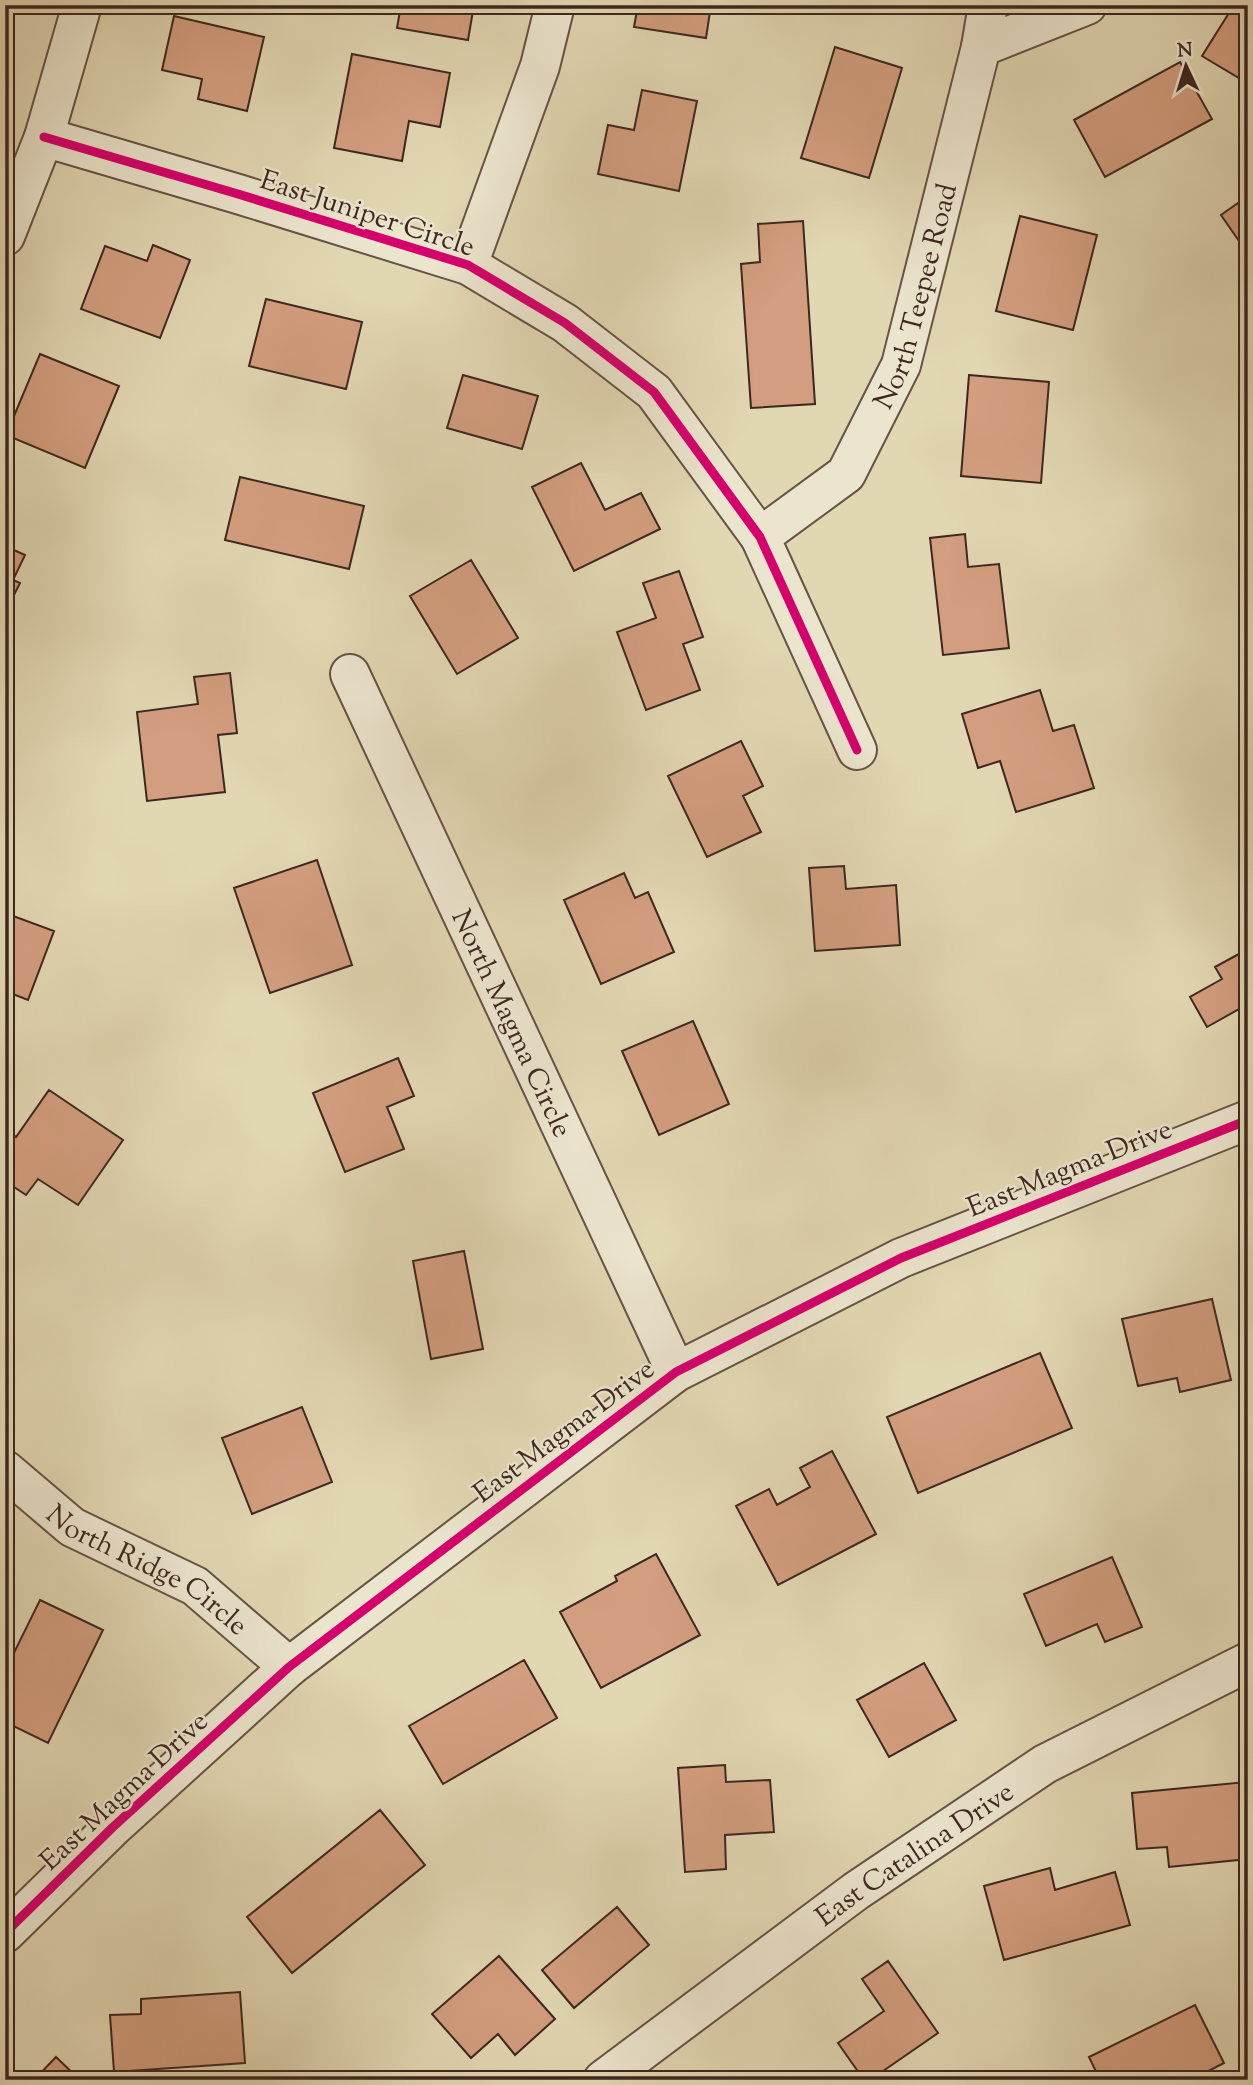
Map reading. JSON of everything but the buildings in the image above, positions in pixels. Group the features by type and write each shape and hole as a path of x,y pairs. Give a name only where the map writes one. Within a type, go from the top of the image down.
{"street":[{"path":"5,236 44,136 82,5"},
{"path":"468,265 540,66 555,5"},
{"name":"North Teepee Road","path":"760,537 846,474 901,365 981,47 988,5"},
{"path":"981,47 1087,5"},
{"name":"East Juniper Circle","path":"44,136 468,265 565,323 654,392 760,537 857,750"},
{"name":"North Magma Circle","path":"350,674 676,1372"},
{"name":"East Magma Drive","path":"5,1933 113,1827 289,1667 676,1372 901,1258 1248,1121"},
{"name":"North Ridge Circle","path":"5,1470 72,1527 195,1586 289,1667"},
{"name":"East Catalina Drive","path":"603,2080 856,1891 1045,1764 1248,1662"}],"cycle path":[{"path":"44,137 468,265 565,323 654,392 760,537 857,750"},
{"path":"5,1933 113,1827 289,1667 676,1372 901,1258 1248,1120"}]}
